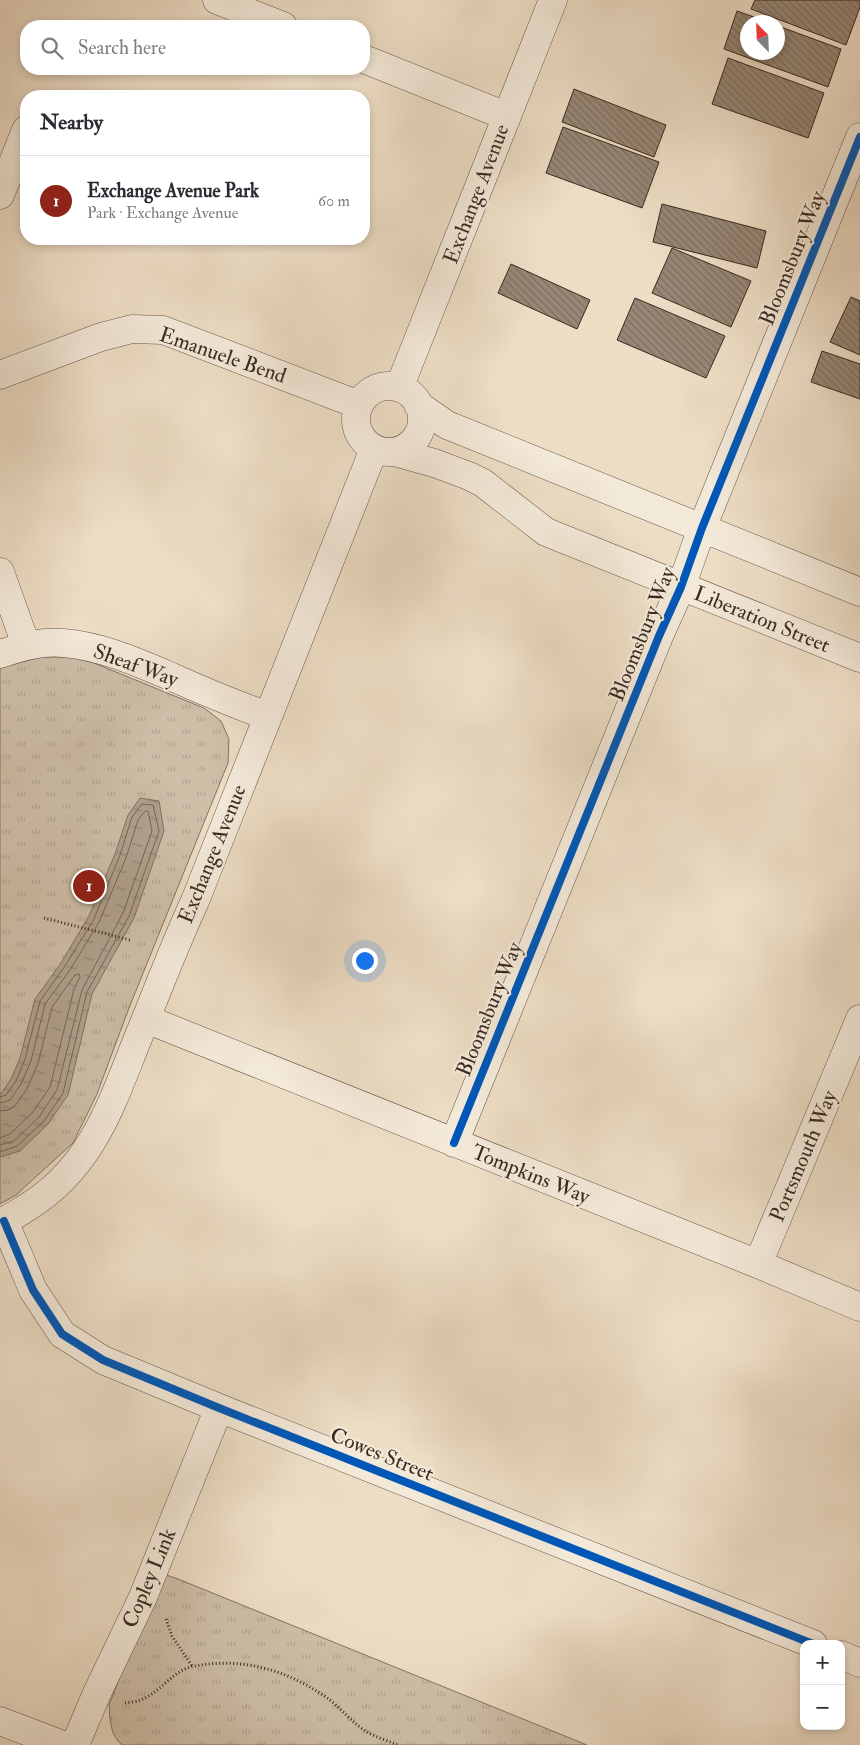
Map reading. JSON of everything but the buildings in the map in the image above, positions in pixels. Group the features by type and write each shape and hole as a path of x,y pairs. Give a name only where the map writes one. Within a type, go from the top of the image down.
{"street":[{"path":"217,0 267,20"},
{"name":"Exchange Avenue","path":"409,397 506,116 553,0"},
{"path":"370,61 506,116"},
{"name":"Bloomsbury Way","path":"454,1143 681,587 702,528 860,137"},
{"path":"0,195 20,145"},
{"name":"Emanuele Bend","path":"0,375 101,337 132,329 163,330 359,404"},
{"path":"409,397 422,417 420,431 412,443 407,447 384,450 366,444 357,430 355,422 359,404 364,397 378,388 387,386 409,397 447,425 860,592"},
{"name":"Exchange Avenue","path":"2,1222 37,1202 58,1184 76,1166 104,1123 171,954 195,901 267,716 384,450"},
{"name":"Liberation Street","path":"384,450 434,462 483,483 546,532 860,658"},
{"path":"0,572 26,645"},
{"name":"Sheaf Way","path":"0,654 26,645 45,642 63,643 120,655 267,716"},
{"name":"Tompkins Way","path":"146,1019 758,1264 860,1307"},
{"name":"Portsmouth Way","path":"758,1264 860,1019"},
{"name":"Cowes Street","path":"2,1222 33,1290 62,1334 103,1360 802,1640"},
{"name":"Copley Link","path":"75,1745 97,1693 143,1597 219,1408"},
{"path":"845,1657 860,1663"},
{"path":"0,1721 63,1745"}],"path":[{"path":"44,918 130,940"},
{"path":"165,1617 172,1636 192,1666"},
{"path":"123,1703 141,1700 156,1691 175,1675 192,1666 233,1663 250,1664 271,1670 315,1690 366,1732 398,1745"}],"green space":[{"path":"41,657 70,657 94,663 204,708 221,721 229,739 228,763 129,1008 97,1094 73,1143 16,1195 0,1204 0,668"},
{"path":"161,1573 587,1745 122,1745 113,1732 110,1722 109,1705"}],"water":[{"path":"140,798 159,801 164,831 134,918 92,994 68,1095 48,1124 20,1151 0,1157 0,1095 11,1079 20,1058 35,999 61,963 89,916 115,854 128,815"}],"cycle path":[{"path":"454,1143 659,636 681,587 702,528 860,137"},
{"path":"4,1221 33,1290 62,1334 103,1360 803,1640"}],"place":[{"name":"Exchange Avenue Park","path":"89,886"}]}
